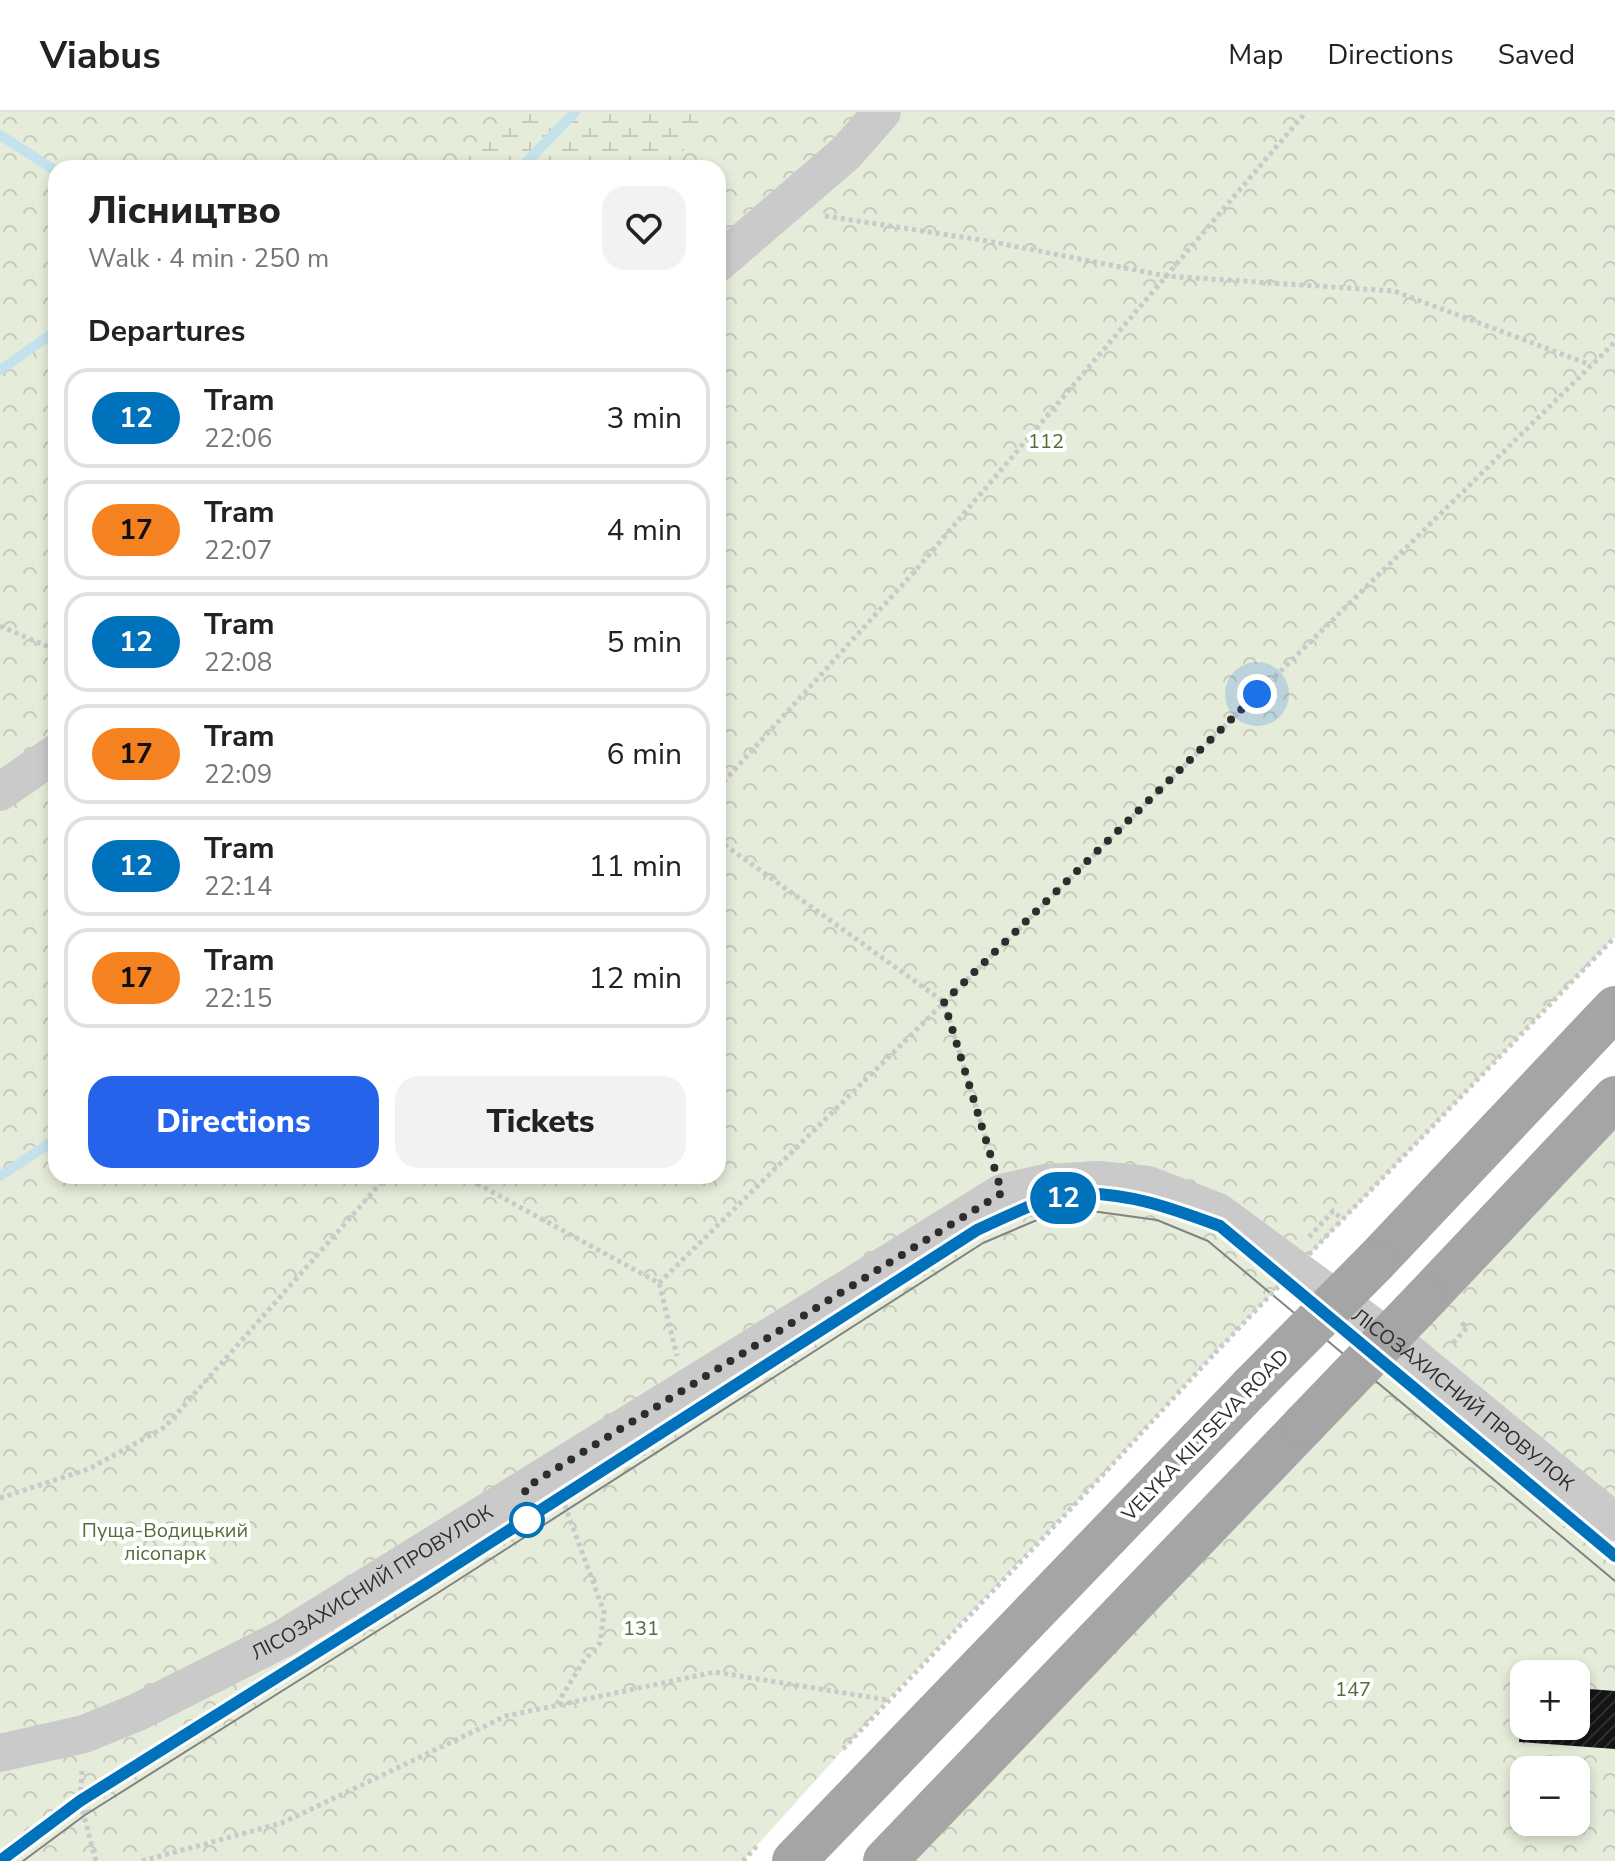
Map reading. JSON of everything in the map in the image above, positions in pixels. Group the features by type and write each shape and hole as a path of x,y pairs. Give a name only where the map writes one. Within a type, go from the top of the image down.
{"main road":[{"name":"VELYKA KILTSEVA ROAD","path":"779,1850 1252,1386 1375,1262 1615,1008"},
{"path":"885,1861 1304,1425 1442,1310 1615,1098"}],"street":[{"path":"726,256 846,153 882,112"},
{"path":"0,792 48,759"},
{"name":"ЛІСОЗАХИСНИЙ ПРОВУЛОК","path":"0,1753 84,1734 138,1712 284,1638 1002,1193 1045,1183 1099,1180 1148,1185 1218,1212 1409,1353 1615,1522"}],"path":[{"path":"726,779 915,571 1306,112"},
{"path":"781,209 988,241 1166,276 1394,291 1591,365"},
{"path":"659,1283 1615,342"},
{"path":"0,626 48,647"},
{"path":"726,846 944,1002 1002,1193"},
{"path":"836,1758 1342,1219 1615,937"},
{"path":"0,1498 89,1469 165,1427 380,1184"},
{"path":"478,1184 659,1283 685,1388"},
{"path":"1308,1238 1333,1211 1342,1219"},
{"path":"1442,1310 1467,1328 1446,1351"},
{"path":"551,1471 604,1612 600,1643 583,1662 557,1705"},
{"path":"142,1861 282,1823 506,1716 715,1672 888,1700"},
{"path":"84,1734 80,1801 96,1861"},
{"path":"743,1861 779,1850"}],"green space":[{"path":"0,112 1615,112 1615,937 1215,1353 888,1700 743,1861 0,1861"},
{"path":"511,112 705,112 678,160 458,160 485,145"},
{"name":"147","path":"1615,1098 1615,1861 885,1861"}],"building":[{"path":"1590,1689 1615,1691 1615,1749 1519,1742 1590,1740"}],"waterway":[{"path":"529,160 575,112"},
{"path":"0,135 48,166"},
{"path":"0,370 48,337"},
{"path":"0,1176 48,1144"}],"tram line":[{"name":"12","path":"0,1861 80,1801 427,1583 977,1230 1032,1206 1075,1194 1162,1205 1220,1226 1615,1556"},
{"path":"0,1861 80,1801 427,1583 977,1230 1026,1208 1064,1196 1094,1194 1131,1198 1220,1226 1615,1556"},
{"path":"23,1861 85,1815 983,1243 1037,1220 1077,1209 1157,1220 1208,1241 1615,1581"}],"route":[{"path":"527,1520 525,1488 1002,1193 944,1002 1257,694"}],"park label":[{"name":"112","path":"1046,441"},
{"name":"Пуща-Водицький лісопарк","path":"165,1542"},
{"name":"131","path":"641,1628"}]}
